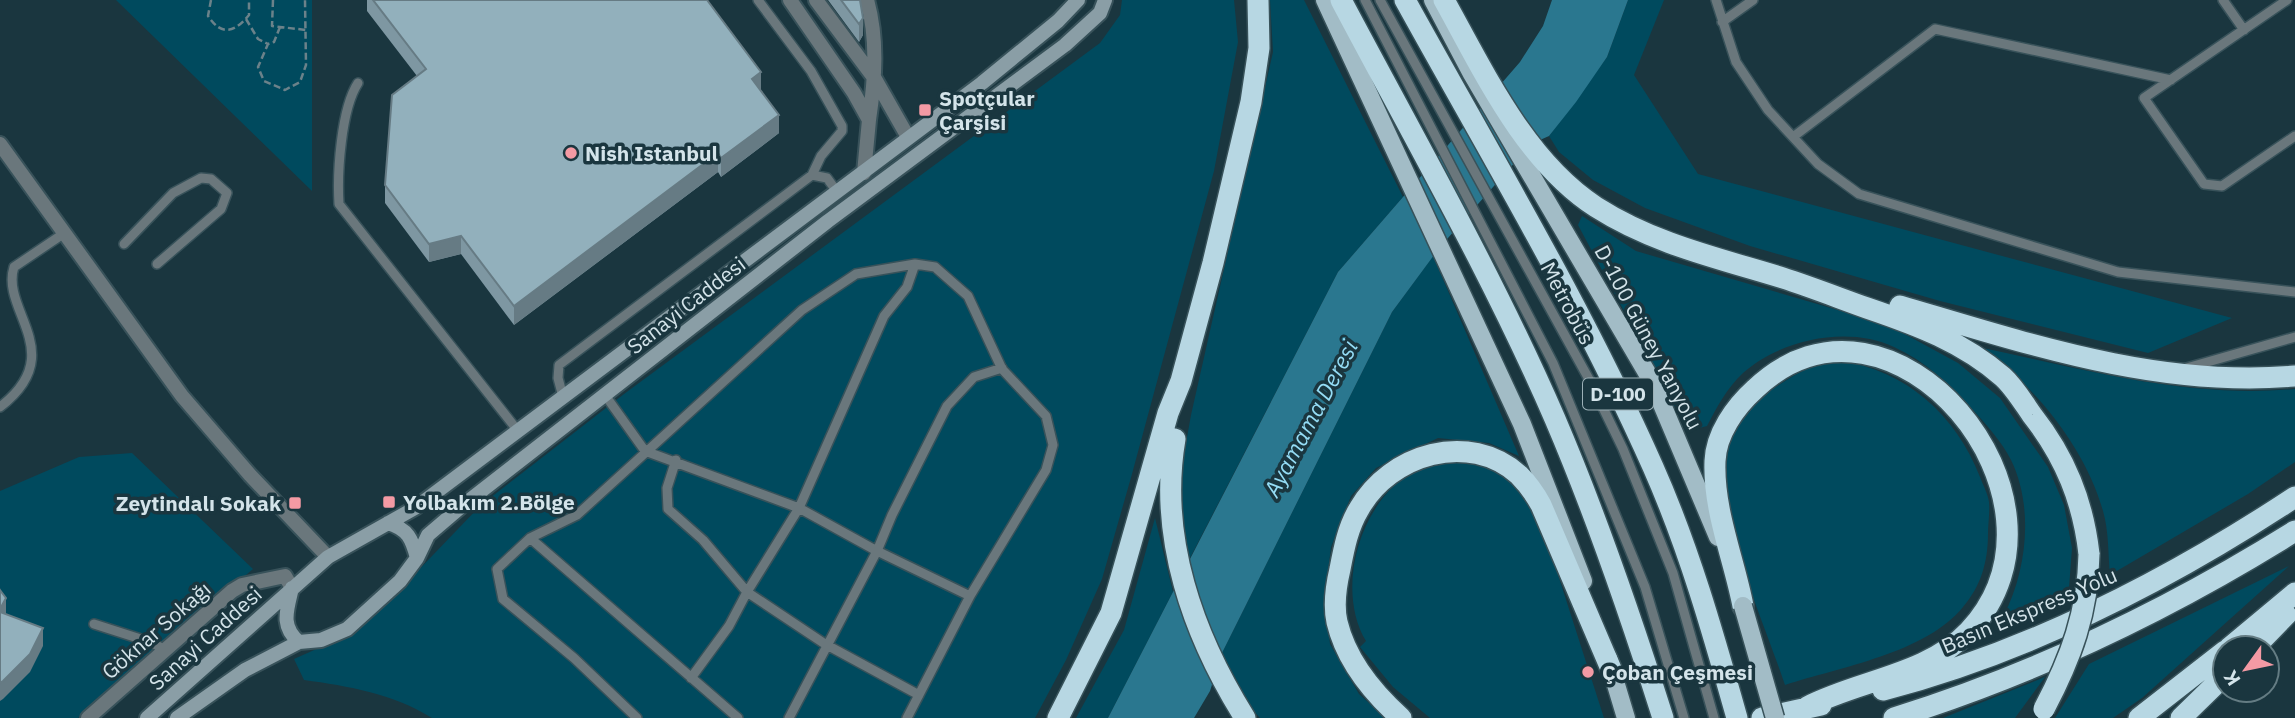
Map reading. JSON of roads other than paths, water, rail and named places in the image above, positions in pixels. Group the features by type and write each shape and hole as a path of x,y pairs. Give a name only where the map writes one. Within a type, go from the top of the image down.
{"highway":[{"path":"1058,718 1111,613 1168,413 1181,381 1213,263 1251,102 1259,48 1258,0"},
{"name":"D-100","path":"1341,0 1536,376 1607,549 1662,718"},
{"name":"D-100","path":"1405,0 1606,369 1654,468 1711,622 1737,718"},
{"path":"1444,0 1531,144 1562,180 1593,205 1629,227 1672,246 1783,278 1935,333 1971,352 2005,379 2061,457 2078,497 2089,554 2084,614 2068,662 2041,713"},
{"path":"1783,278 1844,289 2116,366 2225,378 2295,376"},
{"path":"1743,606 1716,492 1715,459 1721,436 1744,399 1764,380 1787,365 1808,355 1841,350 1859,352 1902,367 1949,400 1986,449 2004,491 2008,521 2007,547 2003,573 1993,597 1967,632 1942,652 1807,707"},
{"path":"1181,381 1168,491 1170,522 1185,586 1208,651 1245,718"},
{"path":"1401,718 1378,695 1352,660 1342,641 1335,603 1346,539 1360,507 1385,477 1422,456 1455,451 1472,453 1503,465 1529,485 1541,505 1611,669"},
{"name":"Basın Ekspress Yolu","path":"1762,718 1837,703 1930,678 2066,623 2180,567 2295,497"},
{"path":"1894,718 1994,683 2161,609 2295,531"},
{"path":"2246,634 2295,593"},
{"path":"2266,634 2295,604"},
{"path":"2139,718 2211,662"},
{"path":"2181,718 2211,689"}],"main road":[{"name":"Sanayi Caddesi","path":"146,718 328,557 415,508 491,452 864,173 1004,65 1058,21 1078,0"},
{"name":"Sanayi Caddesi","path":"177,718 245,670 299,642 321,640 347,629 391,591 417,558 428,535 505,471 828,221 1065,44 1100,13 1105,0"},
{"path":"1325,0 1522,424 1573,553 1626,718"},
{"name":"D-100 Güney Yanyolu","path":"1433,0 1472,74 1653,383 1695,477 1743,606 1775,718"},
{"path":"491,452 505,471"},
{"path":"388,523 403,528 412,539 417,558"},
{"name":"Sanayi Caddesi","path":"292,588 285,619 289,633 299,642"}],"street":[{"path":"790,0 854,93 869,120"},
{"path":"816,0 875,79 908,137"},
{"path":"864,173 875,79 872,18 867,0"},
{"path":"0,144 183,397 250,475 328,557"},
{"name":"Göknar Sokağı","path":"88,718 242,585 285,576 292,588"}],"lane":[{"path":"564,397 558,378 559,365 812,175 821,156 842,131 842,126 811,71 758,0"},
{"name":"Metrobüs","path":"1365,0 1553,363 1623,530 1665,650 1684,718"},
{"name":"Metrobüs","path":"1380,0 1590,381 1653,520 1695,642 1714,718"},
{"path":"1717,0 1736,62 1768,110 1818,164 1859,194 2118,272 2295,292"},
{"path":"1722,22 1753,0"},
{"path":"2223,0 2244,30"},
{"path":"2287,0 2144,98 2204,184 2222,186 2295,136"},
{"path":"1793,137 1935,29 2171,80"},
{"path":"358,83 350,95 347,109 338,186 340,204 518,431"},
{"path":"812,175 827,178 838,193"},
{"path":"124,244 183,186 201,178 219,184 227,193 221,208 157,264"},
{"path":"0,407 16,394 30,361 8,290 9,275 14,267 63,234"},
{"path":"691,678 729,626 799,508 884,316 907,287 915,264"},
{"path":"637,718 574,659 503,599 497,569 530,538 577,515 802,310 856,274 915,264 935,267 968,296 1002,368 1046,416 1053,445 1046,470 970,596 907,718"},
{"path":"2172,373 2208,359 2295,337"},
{"path":"789,718 825,644 877,551 892,515 947,406 974,377 1002,368"},
{"path":"605,394 645,451 676,460 799,508 877,551 970,596"},
{"path":"676,460 667,488 668,509 703,540 747,592 825,644 919,695"},
{"path":"530,538 738,718"},
{"path":"94,624 166,650"}],"water":[{"name":"Ayamama Deresi","path":"1552,0 1628,0 1607,57 1549,136 1531,144 1440,247 1392,312 1222,653 1210,691 1194,718 1108,718 1338,272 1520,62 1543,26"}],"place":[{"name":"Spotçular Çarşisi","path":"925,110"},
{"name":"Nish Istanbul","path":"571,153"},
{"name":"Yolbakım 2.Bölge","path":"389,502"},
{"name":"Zeytindalı Sokak","path":"295,503"},
{"name":"Çoban Çeşmesi","path":"1588,672"}]}
